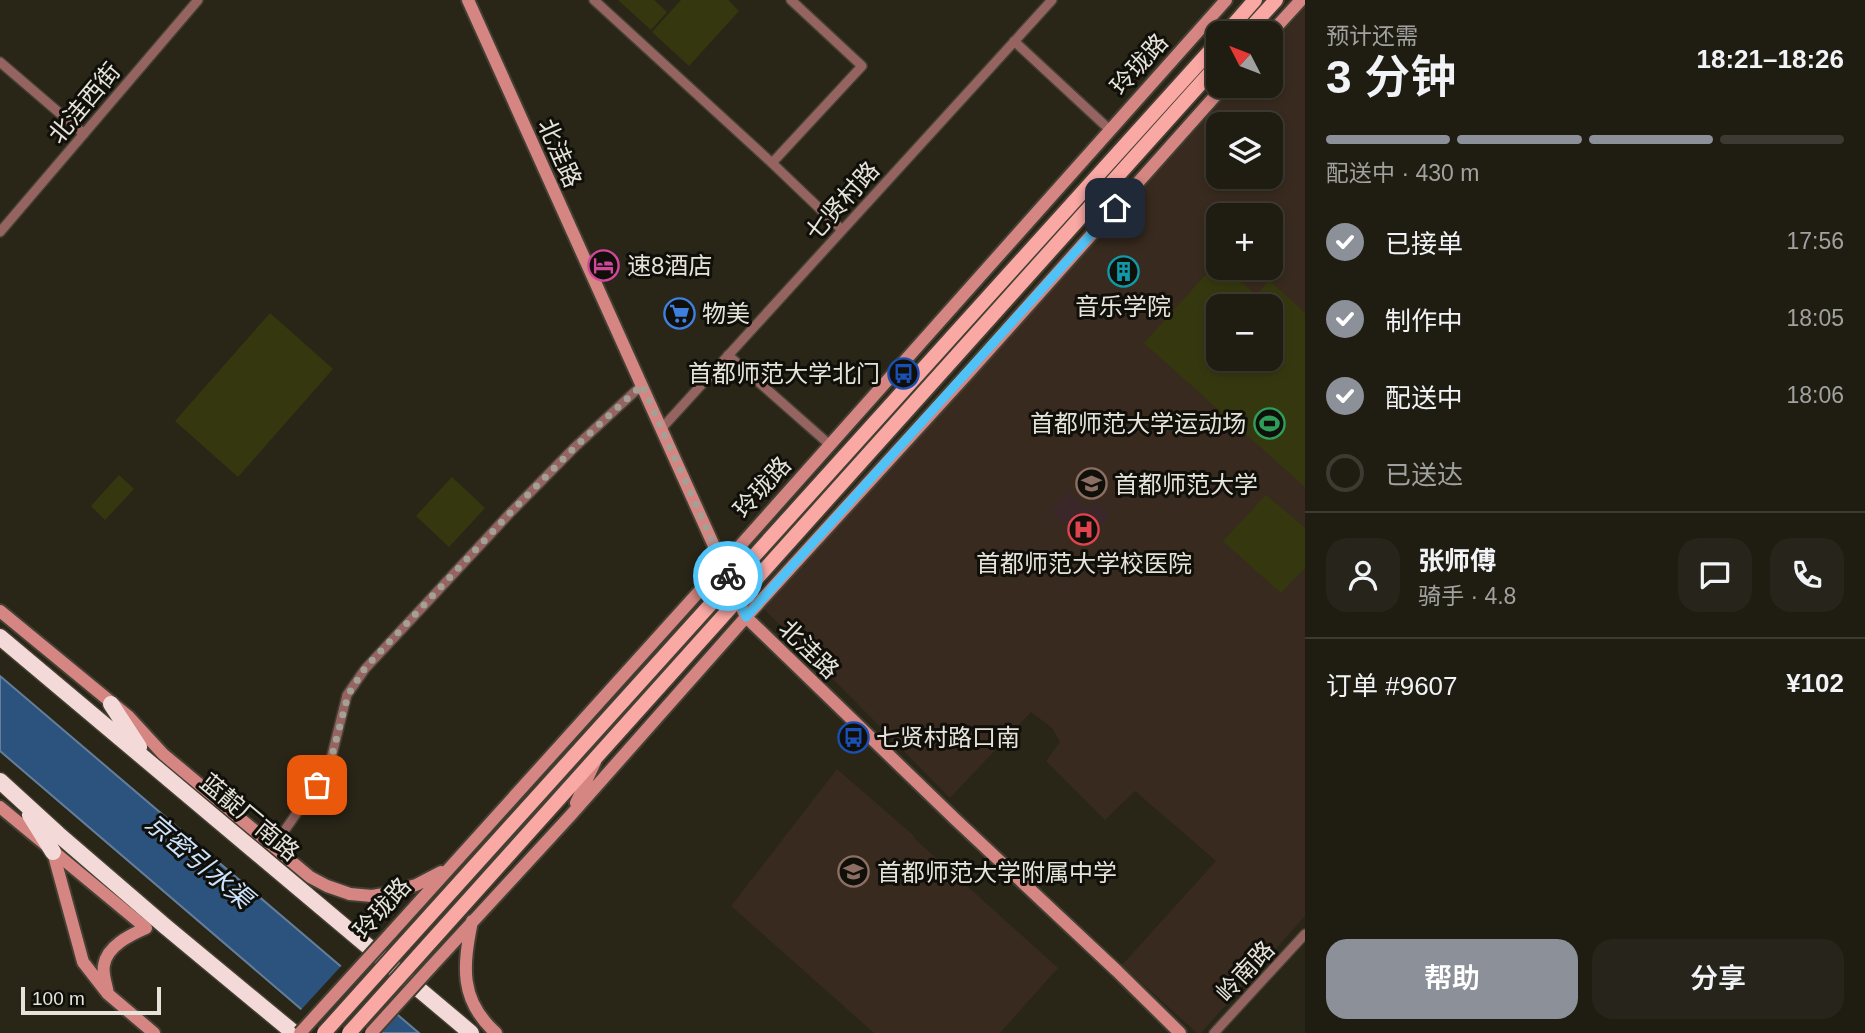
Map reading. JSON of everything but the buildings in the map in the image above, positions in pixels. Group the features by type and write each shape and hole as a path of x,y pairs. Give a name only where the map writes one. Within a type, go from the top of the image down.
{"highway":[{"name":"蓝靛厂南路","path":"0,637 471,1033"},
{"path":"111,704 148,761"},
{"path":"0,781 166,927 293,1033"},
{"path":"17,795 54,852"},
{"path":"146,928 166,927"}],"main road":[{"path":"1237,21 1255,0"},
{"path":"1257,21 1276,0"},
{"name":"玲珑路","path":"324,1033 1206,55"},
{"path":"349,1033 1206,77"}],"street":[{"name":"北洼西街","path":"0,232 198,0"},
{"path":"594,0 842,230"},
{"path":"772,163 862,66 792,0"},
{"name":"七贤村路","path":"662,428 1052,0"},
{"name":"玲珑路","path":"300,1033 723,565 1226,0"},
{"path":"1282,21 1301,0"},
{"name":"北洼路","path":"472,2 746,617 1180,1033"},
{"path":"1014,41 1110,130"},
{"path":"0,62 84,134"},
{"path":"371,1033 570,816 1213,98"},
{"path":"727,355 830,445"},
{"path":"274,847 329,767 348,695 365,668 520,503 642,385"},
{"path":"0,611 129,717 163,754 310,877 350,894 372,897 416,885 450,866"},
{"path":"548,759 591,736"},
{"path":"570,816 598,757"},
{"path":"0,807 146,928 126,937 111,951 103,966 108,995"},
{"path":"54,852 83,962 108,995 154,1033"},
{"path":"472,921 467,950 466,982 470,998 479,1015 496,1033"},
{"name":"岭南路","path":"1214,1033 1305,934"}],"shaded area":[{"name":"首都师范大学","path":"1305,8 1305,916 1201,1033 1197,1033 1122,965 1216,861 1135,791 1105,820 1046,761 1060,742 1052,728 1031,712 950,798 764,609 1206,118 1206,189 1283,189 1283,112 1212,112 1224,98 1283,98 1283,33"},
{"name":"首都师范大学校医院","path":"1068,492 1088,509 1095,502 1110,515 1085,542 1050,511"},
{"name":"首都师范大学附属中学","path":"837,769 1058,968 1000,1033 874,1033 731,906"}],"green space":[{"path":"618,0 654,0 667,12 651,30"},
{"path":"681,0 728,0 739,11 689,66 652,32"},
{"name":"首都师范大学运动场","path":"1206,274 1206,280 1239,280 1255,294 1206,294 1206,371 1283,371 1283,294 1257,294 1269,280 1305,313 1305,487 1144,343"},
{"path":"270,313 333,369 238,477 175,421"},
{"path":"119,475 134,489 105,520 91,506"},
{"path":"452,477 485,508 449,547 416,516"},
{"path":"1266,495 1305,528 1305,568 1281,593 1223,541"}],"water":[{"name":"京密引水渠","path":"0,676 419,1033 329,1033 0,751"}],"pier":[{"path":"343,964 399,1012 381,1033 324,1033 299,1012"}],"way so far":[{"path":"317,785 329,767 348,695 365,668 511,512 575,447 642,385 728,576"}],"place":[{"name":"速8酒店","path":"604,265"},
{"name":"音乐学院","path":"1123,272"},
{"name":"物美","path":"679,313"},
{"name":"首都师范大学北门","path":"903,373"},
{"name":"首都师范大学运动场","path":"1269,423"},
{"name":"首都师范大学","path":"1091,484"},
{"name":"首都师范大学校医院","path":"1084,529"},
{"name":"七贤村路口南","path":"853,737"},
{"name":"首都师范大学附属中学","path":"854,872"}],"route":[{"path":"728,576 746,617 1115,208"}]}
